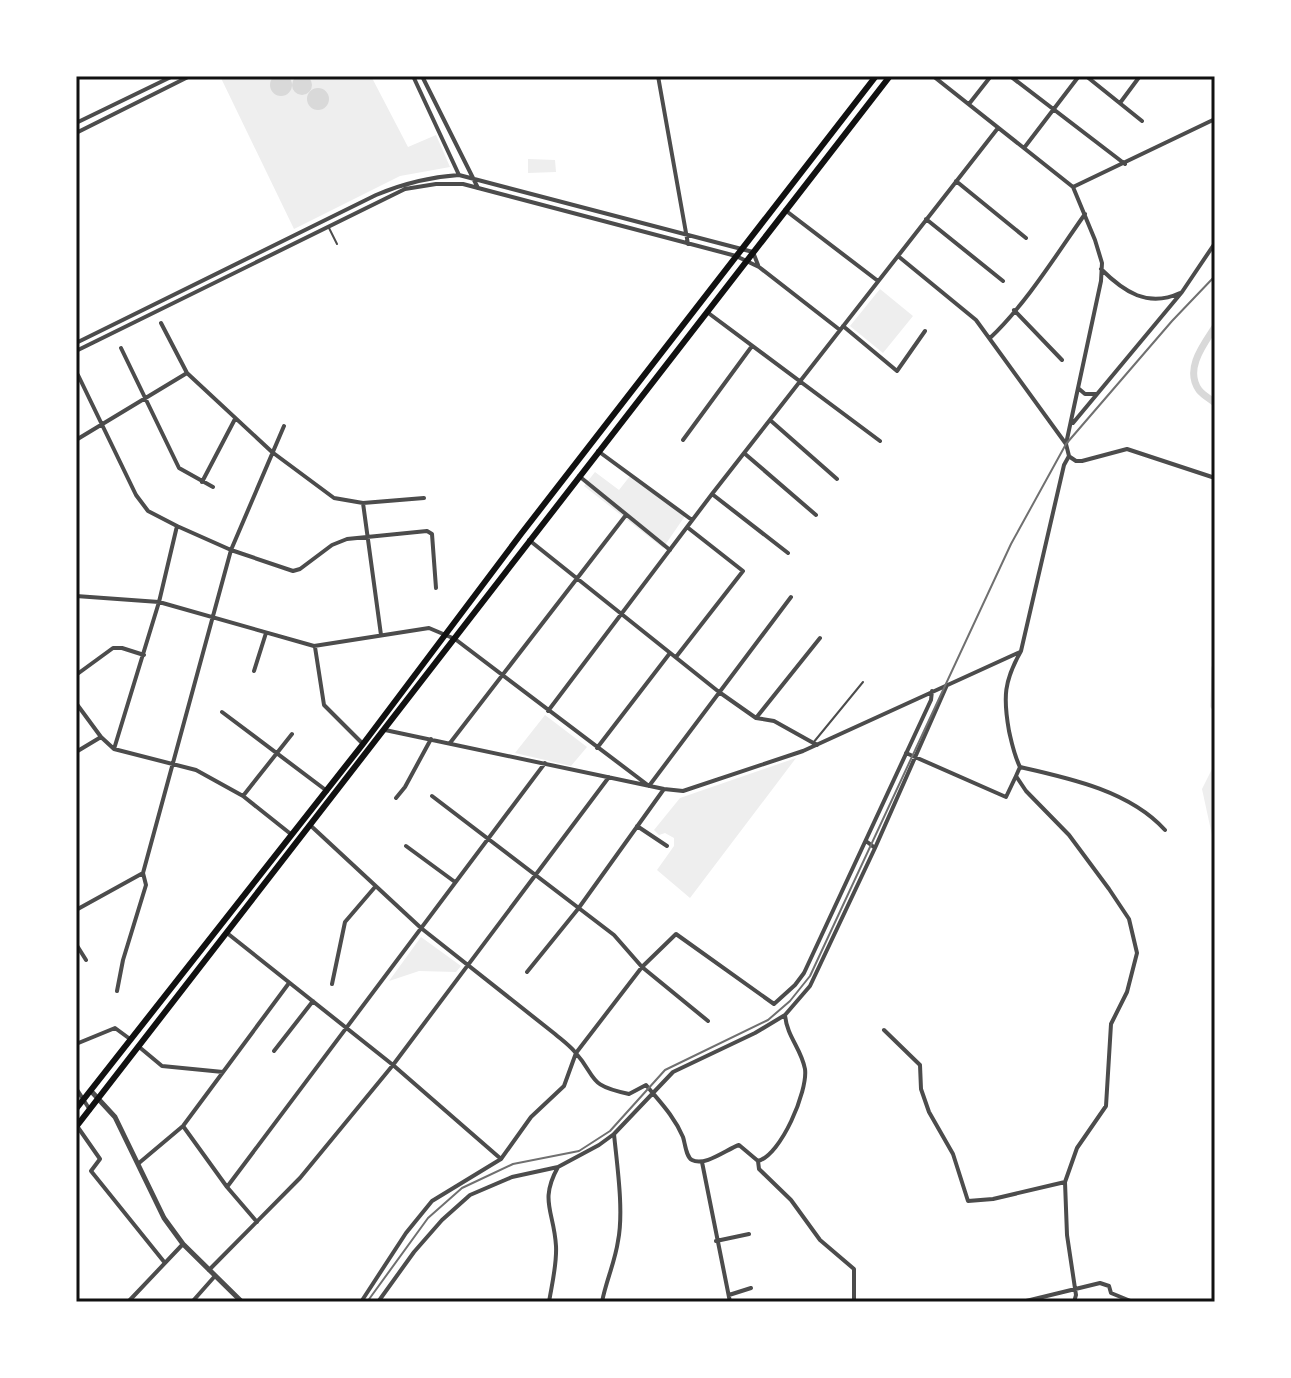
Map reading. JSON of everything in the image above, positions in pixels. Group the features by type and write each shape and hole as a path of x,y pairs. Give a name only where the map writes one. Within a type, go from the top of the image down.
{"main road":[{"path":"76,1109 327,791 876,76"},
{"path":"76,1126 890,76"}],"street":[{"path":"76,123 173,76"},
{"path":"76,133 190,76"},
{"path":"413,76 463,184"},
{"path":"422,76 478,188"},
{"path":"658,76 688,244"},
{"path":"933,76 1073,187 1095,240 1101,269 1066,444"},
{"path":"969,104 991,76"},
{"path":"1010,76 1125,164"},
{"path":"1024,148 1079,76"},
{"path":"1086,76 1142,121"},
{"path":"1120,103 1140,76"},
{"path":"1073,187 1215,119"},
{"path":"548,711 712,494 998,128"},
{"path":"76,343 406,182 459,175 753,252 759,267"},
{"path":"956,181 1026,238"},
{"path":"76,351 405,189 436,184 463,184 746,260 897,371 925,331"},
{"path":"785,210 878,281"},
{"path":"990,338 1085,214"},
{"path":"926,219 1003,281"},
{"path":"1070,426 1182,292 1215,243"},
{"path":"898,256 976,320 1066,444 1069,456 1076,461 1127,449 1215,478"},
{"path":"1101,269 1127,292 1141,298 1168,299 1182,292"},
{"path":"1014,310 1062,360"},
{"path":"707,312 880,441"},
{"path":"161,323 187,373 272,452 334,498 363,503 424,498"},
{"path":"683,440 752,346"},
{"path":"121,348 179,468 213,487"},
{"path":"76,440 187,373"},
{"path":"78,375 141,504 148,511 231,550 293,571 338,542 430,532 436,588"},
{"path":"1078,388 1085,394 1096,394"},
{"path":"202,482 235,419"},
{"path":"770,420 837,479"},
{"path":"117,991 146,885 143,873 231,550 284,426"},
{"path":"598,451 692,520"},
{"path":"744,453 816,515"},
{"path":"1069,456 1064,465 1021,651 1011,669 1004,701 1014,756 1020,767 1068,778 1127,801 1165,830"},
{"path":"579,476 671,550"},
{"path":"712,494 788,553"},
{"path":"363,503 381,635"},
{"path":"450,743 626,515"},
{"path":"114,749 144,656 177,526"},
{"path":"676,657 743,571 687,527"},
{"path":"529,540 719,692 756,718 774,721 815,744"},
{"path":"76,596 159,602 314,646 429,628 447,633 649,786"},
{"path":"649,786 791,597"},
{"path":"254,671 266,633"},
{"path":"756,718 820,638"},
{"path":"314,646 324,705 363,744"},
{"path":"76,675 113,648 144,656"},
{"path":"385,730 683,791 815,744 1021,651"},
{"path":"597,748 670,653"},
{"path":"378,1302 414,1252 442,1220 470,1195 512,1177 558,1167 614,1134 673,1072 755,1033 785,1015 810,986 947,684"},
{"path":"361,1302 406,1233 432,1201 501,1159 531,1117 564,1086 576,1053 642,967 676,934 774,1004 804,973 931,700 932,691"},
{"path":"76,703 114,749 196,770 243,796 292,835"},
{"path":"222,712 327,791"},
{"path":"243,796 292,734"},
{"path":"76,752 101,737"},
{"path":"396,798 431,739"},
{"path":"906,753 1006,797 1020,767"},
{"path":"227,1187 545,763"},
{"path":"1016,776 1026,791 1069,835 1109,889 1129,919 1137,953 1127,992 1111,1024 1106,1106 1077,1148 1065,1182 1064,1210 1076,1295 1074,1302"},
{"path":"209,1270 300,1178 393,1065 609,777"},
{"path":"527,972 578,909 664,789"},
{"path":"432,796 614,935 642,967 708,1021"},
{"path":"310,825 421,928 576,1053 592,1078 603,1087 629,1094 646,1085 671,1114 692,1161 702,1162 739,1145 758,1161 759,1169 791,1200 820,1240 854,1269 854,1302"},
{"path":"637,826 667,846"},
{"path":"866,841 875,848"},
{"path":"406,846 455,882"},
{"path":"76,910 143,873"},
{"path":"332,984 345,922 375,887"},
{"path":"227,933 393,1065 501,1159"},
{"path":"76,944 86,960"},
{"path":"139,1163 183,1126 289,983"},
{"path":"274,1051 313,1001"},
{"path":"758,1161 771,1154 786,1130 800,1101 805,1076 798,1049 788,1034 785,1015"},
{"path":"76,1044 115,1028 130,1039"},
{"path":"884,1030 920,1065 921,1089 929,1112 953,1154 968,1201 993,1199 1065,1182"},
{"path":"138,1046 162,1066 223,1072"},
{"path":"76,1088 90,1110"},
{"path":"91,1091 115,1117 164,1218 183,1244 242,1302"},
{"path":"76,1126 100,1159 91,1171 165,1263"},
{"path":"183,1126 257,1223"},
{"path":"602,1302 606,1278 619,1240 614,1134"},
{"path":"702,1162 730,1302"},
{"path":"549,1302 556,1248 547,1195 558,1167"},
{"path":"716,1241 749,1234"},
{"path":"128,1302 183,1244"},
{"path":"192,1302 215,1276"},
{"path":"1022,1302 1073,1289 1106,1285 1111,1293 1133,1302"},
{"path":"729,1295 751,1288"}],"lane":[{"path":"329,227 337,244"},
{"path":"815,744 863,682"}],"shaded area":[{"path":"281,74 289,77 292,85 289,93 281,96 273,93 270,85 273,77"},
{"path":"302,75 309,78 312,85 309,92 302,95 295,92 292,85 295,78"},
{"path":"220,76 371,76 408,147 436,135 450,167 400,176 294,229"},
{"path":"318,88 326,91 329,99 326,107 318,110 310,107 307,99 310,91"},
{"path":"528,159 555,160 556,172 528,173"},
{"path":"880,289 913,316 883,353 850,326"},
{"path":"595,472 619,490 630,476 685,516 663,548 584,486"},
{"path":"545,715 587,747 571,766 515,753"},
{"path":"796,758 690,898 657,870 674,846 674,838 665,833 659,835 654,830 680,798"},
{"path":"1215,763 1215,849 1202,789"},
{"path":"421,937 461,966 456,972 419,971 389,981"}],"waterway":[{"path":"1215,327 1197,357 1194,374 1199,390 1215,403"},
{"path":"1214,706 1215,668"}],"railway":[{"path":"367,1302 428,1218 462,1188 513,1164 579,1151 610,1131 665,1070 768,1020 790,1001 810,976 1011,544 1066,444 1215,276"}]}
